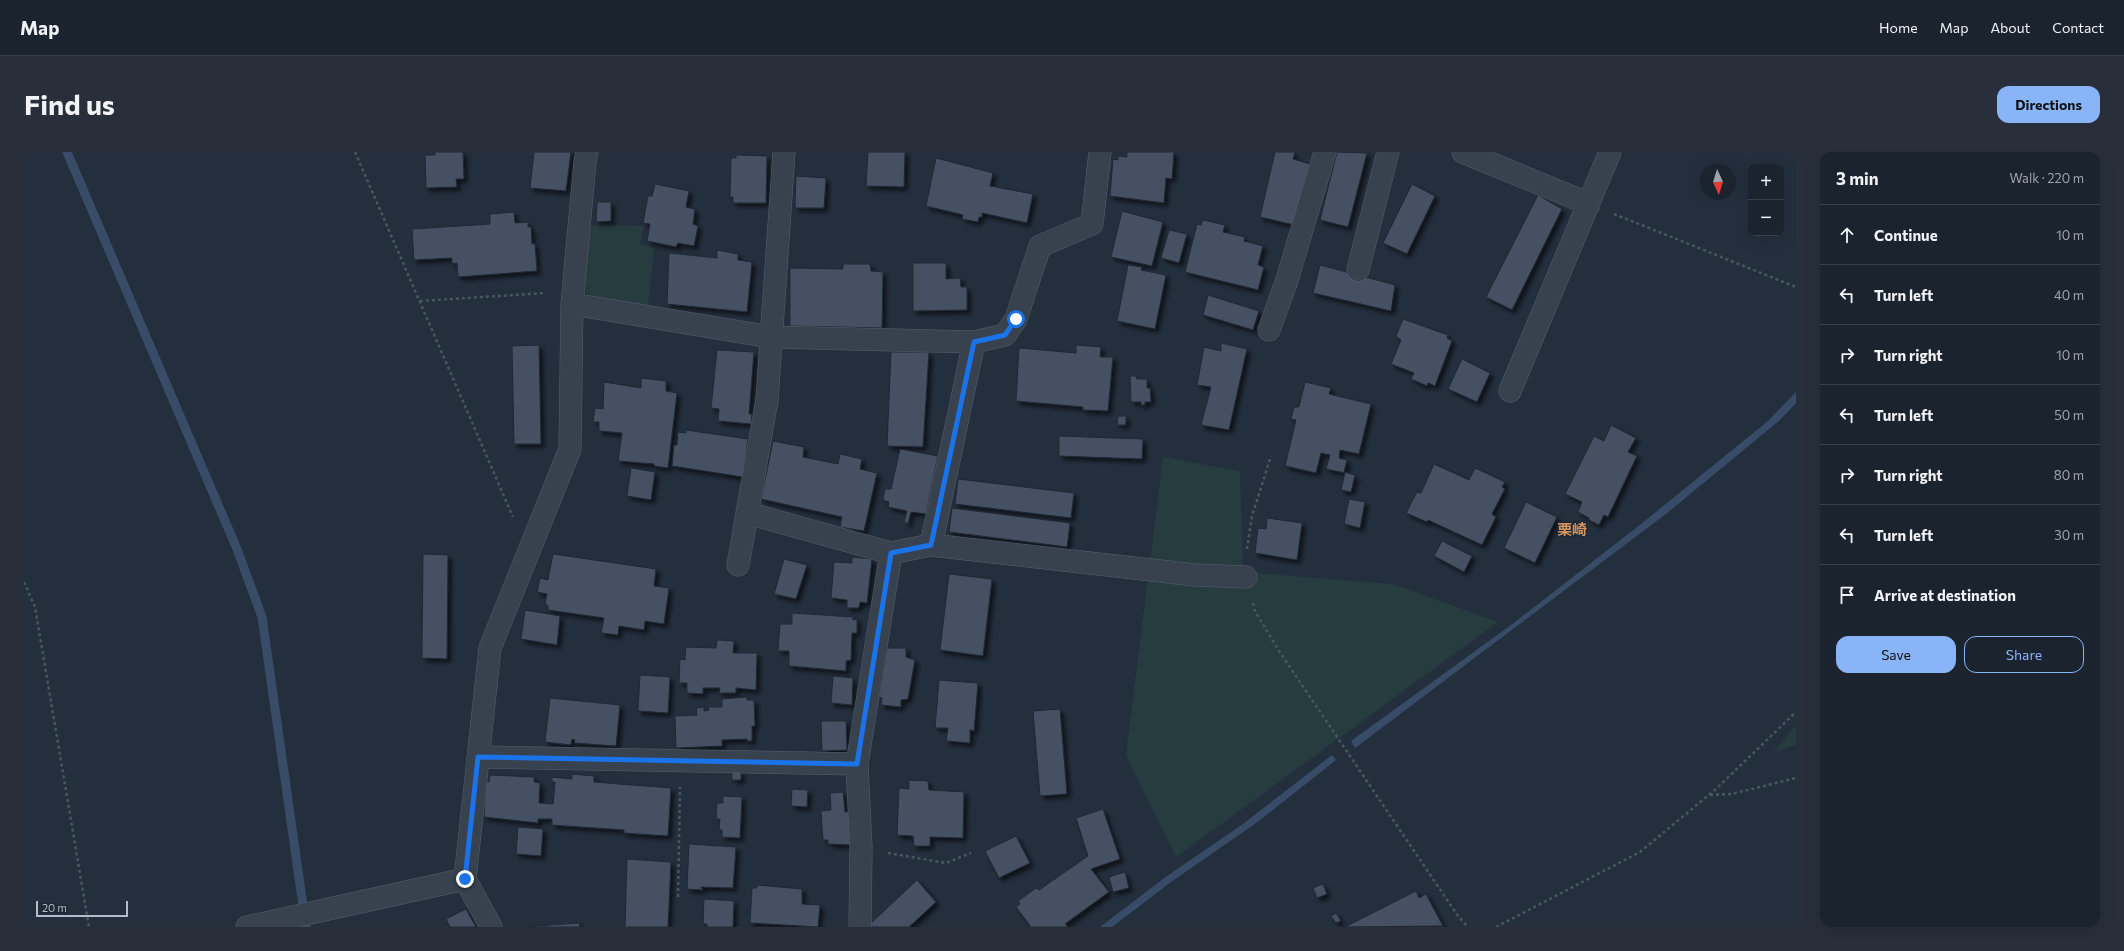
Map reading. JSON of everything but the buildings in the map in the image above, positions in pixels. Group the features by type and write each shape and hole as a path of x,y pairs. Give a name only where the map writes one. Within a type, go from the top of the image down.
{"street":[{"path":"491,927 465,879 490,648 528,550 570,449 573,297 587,152"},
{"path":"738,564 767,400 784,152"},
{"path":"573,297 771,337 974,342 1005,335 1016,319 1040,246 1092,224 1100,152"},
{"path":"1269,330 1288,280 1325,152"},
{"path":"1358,270 1388,152"},
{"path":"1463,152 1589,204"},
{"path":"1510,392 1610,152"},
{"path":"931,545 974,342"},
{"path":"747,513 891,553 931,545 1195,575 1246,577"},
{"path":"860,927 861,848 857,764 891,553"},
{"path":"478,757 857,764"},
{"path":"247,927 465,879"}],"path":[{"path":"355,152 528,550"},
{"path":"1589,204 1796,287"},
{"path":"420,302 573,297"},
{"path":"1271,456 1252,516 1246,553 1246,583 1255,611 1278,651 1458,916 1468,927"},
{"path":"24,582 35,606 89,927"},
{"path":"1496,927 1640,852 1709,795 1796,712"},
{"path":"678,897 681,760"},
{"path":"1709,795 1732,794 1796,778"},
{"path":"861,848 946,863 971,853"}],"green space":[{"path":"591,225 644,226 640,244 654,248 648,307 599,299 586,293 584,283"},
{"path":"1163,457 1240,471 1243,572 1393,584 1498,622 1176,857 1126,755"},
{"path":"1796,725 1796,745 1773,752"}],"water":[{"path":"1796,392 1796,403 1780,420 1666,514 1355,748 1351,741 1511,625 1641,524 1768,421"},
{"path":"1332,755 1336,760 1259,821 1171,882 1112,927 1100,927 1167,876 1243,824"}],"waterway":[{"path":"67,152 237,549 262,617 306,927"}],"district":[{"name":"栗崎","path":"1572,530"}],"route":[{"path":"465,879 478,757 857,764 891,553 931,545 974,342 1005,335 1016,319"}]}
